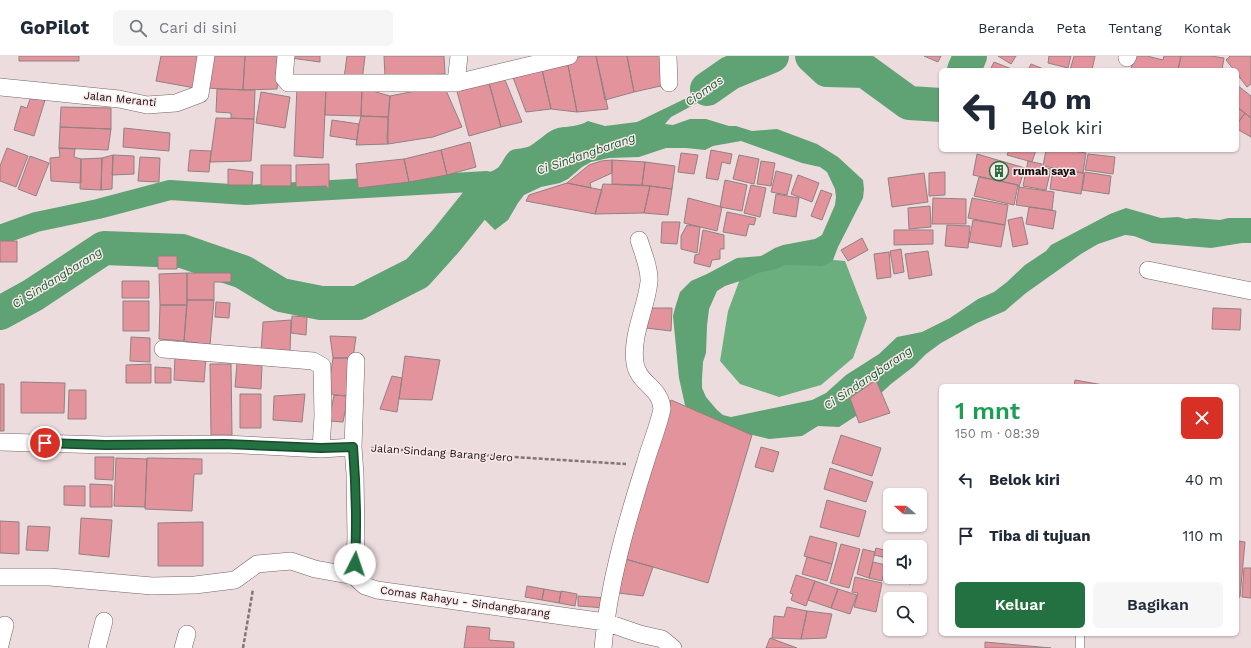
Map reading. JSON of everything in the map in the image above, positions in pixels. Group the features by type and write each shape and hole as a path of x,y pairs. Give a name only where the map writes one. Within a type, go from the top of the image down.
{"street":[{"name":"Jalan Meranti","path":"0,86 119,99 147,105 176,103 200,94 206,56"},
{"path":"286,56 284,78 288,83 456,83 569,56"},
{"path":"456,83 459,56"},
{"path":"668,56 669,83"},
{"path":"603,648 605,622 620,550 644,465 662,409 662,402 659,395 641,377 635,364 634,355 636,331 647,294 649,277 639,240"},
{"path":"1148,270 1251,290"},
{"path":"163,349 313,361 322,366 323,409 321,448"},
{"path":"354,576 356,538 353,447 356,361"},
{"path":"0,442 105,445 225,444 321,448 353,447"},
{"name":"Comas Rahayu - Sindangbarang","path":"258,564 291,562 315,569 354,576 365,586 377,590 605,622 640,634 662,639 673,648"},
{"path":"0,577 50,578 152,586 195,585 235,580 258,564"},
{"path":"98,648 104,621"},
{"path":"0,645 4,625"}],"lane":[{"path":"1080,636 1080,648"}],"path":[{"name":"Jalan Sindang Barang Jero","path":"353,447 558,461 644,465"},
{"path":"243,648 258,564"}],"shaded area":[{"path":"789,256 845,261 867,318 853,358 821,385 779,397 740,384 720,361 728,311 740,279"}],"water":[{"path":"764,60 762,68 744,74 712,95 671,117 665,124 673,125 690,119 706,119 752,131 777,129 817,144 838,157 863,180 863,198 833,260 829,263 822,266 785,265 776,269 758,273 725,286 717,291 709,309 706,353 703,362 702,388 706,397 723,415 731,417 812,400 826,393 846,375 879,354 897,337 922,332 950,318 978,299 994,292 1025,265 1046,251 1051,245 1110,214 1126,208 1161,218 1178,217 1186,219 1194,218 1220,220 1228,218 1251,218 1251,243 1211,248 1152,243 1134,236 1125,235 1098,244 1081,254 1026,293 1005,311 977,323 941,343 891,384 856,416 839,427 818,426 802,436 769,439 715,426 689,412 685,405 679,378 673,316 680,292 691,281 737,258 761,256 783,245 815,239 822,235 835,205 836,197 835,189 827,172 820,167 802,163 741,141 713,146 705,150 666,148 639,157 609,158 591,162 560,183 541,187 524,195 508,220 495,230 482,217 467,196 459,190 464,179 469,176 491,172 500,165 509,152 514,149 530,146 554,129 577,125 588,121 605,126 637,122 703,90 719,72 750,65"}],"building":[{"path":"19,56 79,56 79,61 19,61"},
{"path":"161,56 201,56 195,88 156,81"},
{"path":"211,56 245,56 243,90 206,88"},
{"path":"245,56 282,56 277,89 243,90"},
{"path":"292,56 320,56 320,62 291,58"},
{"path":"347,56 365,56 362,81 344,78"},
{"path":"384,56 444,56 445,74 385,77"},
{"path":"582,56 596,56 608,109 577,112 567,60"},
{"path":"596,56 627,56 634,92 605,100"},
{"path":"627,56 664,56 665,85 634,92"},
{"path":"924,56 941,56 938,62"},
{"path":"998,56 1016,56 1011,64"},
{"path":"1049,56 1071,56 1068,68 1048,63"},
{"path":"1074,56 1095,56 1092,68 1071,68"},
{"path":"1134,56 1147,56 1163,60 1164,56 1181,56 1178,68 1131,68"},
{"path":"1181,56 1211,56 1224,58 1222,68 1178,68"},
{"path":"1230,56 1251,56 1251,84 1247,87 1239,77 1239,68 1232,68 1226,60"},
{"path":"567,60 577,112 551,109 541,65"},
{"path":"994,62 1009,68 991,68"},
{"path":"1031,64 1041,68 1029,68"},
{"path":"541,65 551,109 526,112 511,72"},
{"path":"503,75 522,122 501,127 488,79"},
{"path":"488,79 501,127 469,136 456,88"},
{"path":"297,87 326,88 323,158 294,156"},
{"path":"436,87 445,88 462,127 433,137 388,144 387,138 390,96"},
{"path":"1239,87 1251,96 1251,118 1239,109"},
{"path":"326,88 362,88 361,116 325,115"},
{"path":"362,88 390,96 388,117 361,116"},
{"path":"217,89 255,90 254,119 231,118 231,113 216,112"},
{"path":"261,92 290,97 285,128 256,123"},
{"path":"31,96 45,100 34,136 14,130 21,106 27,108"},
{"path":"61,107 111,108 111,129 60,127"},
{"path":"1239,108 1245,113 1239,121"},
{"path":"1245,113 1251,118 1251,137 1239,130 1239,121"},
{"path":"361,116 388,117 388,144 356,145"},
{"path":"216,118 254,119 251,161 210,162"},
{"path":"332,120 359,124 357,140 330,136"},
{"path":"60,127 111,129 108,150 59,148"},
{"path":"124,128 170,133 169,151 123,147"},
{"path":"470,142 476,167 447,175 441,150"},
{"path":"7,148 28,156 16,187 0,181 0,166"},
{"path":"59,148 75,149 74,157 81,159 81,183 51,181 50,158 60,157"},
{"path":"190,150 211,151 209,172 188,171"},
{"path":"441,150 447,175 409,182 404,159"},
{"path":"711,150 732,154 730,164 722,162 718,180 706,178"},
{"path":"1008,152 1035,152 1032,162 1007,155"},
{"path":"1046,152 1086,153 1083,173 1043,166"},
{"path":"681,153 698,155 694,174 678,172"},
{"name":"rumah saya","path":"977,154 1025,168 1019,187 1018,185 973,175"},
{"path":"1088,154 1115,157 1113,174 1085,170"},
{"path":"113,155 112,189 101,190 102,158"},
{"path":"113,155 134,156 134,174 112,175"},
{"path":"739,155 759,159 754,184 733,179"},
{"path":"30,156 49,163 36,196 18,189"},
{"path":"140,157 160,158 159,182 138,181"},
{"path":"102,158 101,190 80,189 81,159"},
{"path":"404,159 409,182 358,188 356,164"},
{"path":"612,160 645,162 642,185 612,184"},
{"path":"612,160 612,173 590,183 591,188 567,183 589,165 601,161"},
{"path":"761,161 775,163 771,186 757,184"},
{"path":"1028,161 1042,164 1041,167 1051,169 1046,190 1023,186"},
{"path":"645,162 675,166 672,189 642,185"},
{"path":"329,164 329,190 326,186 296,187 296,165"},
{"path":"261,165 291,165 291,186 261,186"},
{"path":"228,169 253,172 252,185 228,185"},
{"path":"1053,169 1084,173 1081,194 1050,189"},
{"path":"776,171 792,175 787,195 771,192"},
{"path":"945,172 945,195 929,196 929,173"},
{"path":"1085,172 1111,176 1109,194 1082,190"},
{"path":"924,173 928,202 892,207 888,178"},
{"path":"798,175 819,183 812,202 791,194"},
{"path":"979,177 1018,185 1014,205 974,196"},
{"path":"725,180 747,185 742,211 720,207"},
{"path":"567,183 602,190 595,214 526,201 529,195"},
{"path":"603,184 650,186 644,213 595,214"},
{"path":"751,185 766,188 760,217 744,213"},
{"path":"650,186 672,189 668,215 644,213"},
{"path":"1019,187 1054,192 1052,210 1016,205"},
{"path":"821,190 832,194 822,220 811,216"},
{"path":"776,194 799,198 796,217 773,213"},
{"path":"688,198 722,207 717,231 684,223"},
{"path":"933,198 966,199 966,224 932,224"},
{"path":"972,198 1008,205 1005,225 968,218"},
{"path":"930,206 931,227 909,229 908,208"},
{"path":"1029,207 1056,211 1053,229 1026,224"},
{"path":"727,212 756,218 754,225 749,224 746,236 723,232"},
{"path":"1022,217 1028,244 1013,247 1008,220"},
{"path":"973,220 1005,225 1001,247 969,242"},
{"path":"662,222 680,222 677,244 661,243"},
{"path":"687,225 700,227 697,253 681,249 681,236"},
{"path":"947,225 970,226 968,248 945,246"},
{"path":"703,230 724,235 724,249 720,249 720,259 712,260 710,267 694,263 695,255 699,254"},
{"path":"894,230 933,230 933,244 894,245"},
{"path":"862,238 868,250 848,261 841,250"},
{"path":"0,241 17,241 17,262 0,262"},
{"path":"901,249 904,272 894,274 890,251"},
{"path":"928,251 932,275 909,279 905,254"},
{"path":"889,252 891,277 877,279 874,254"},
{"path":"158,256 177,256 177,269 158,269"},
{"path":"187,273 187,305 160,305 159,274"},
{"path":"187,273 231,273 231,282 214,282 214,300 187,300"},
{"path":"122,281 149,281 149,298 122,298"},
{"path":"187,300 214,300 210,345 184,341"},
{"path":"123,301 149,301 149,331 123,331"},
{"path":"216,302 230,303 229,318 215,317"},
{"path":"160,305 187,305 184,341 159,339"},
{"path":"647,308 672,308 671,331 646,328"},
{"path":"1213,308 1241,309 1240,330 1212,329"},
{"path":"292,316 307,317 306,335 291,333"},
{"path":"291,320 290,353 261,352 263,322"},
{"path":"330,336 356,337 353,358 333,358"},
{"path":"131,337 150,338 150,362 130,361"},
{"path":"175,355 206,357 204,382 174,380"},
{"path":"405,356 440,360 432,400 399,399"},
{"path":"333,358 353,358 348,396 334,395 328,392"},
{"path":"237,363 262,365 261,389 235,387"},
{"path":"151,364 151,383 126,383 126,365"},
{"path":"210,364 231,364 232,435 211,435"},
{"path":"155,367 171,368 171,383 155,383"},
{"path":"392,376 402,378 397,412 380,409"},
{"path":"876,380 890,413 859,423 850,398"},
{"path":"1075,380 1097,384 1074,384"},
{"path":"21,382 65,383 64,413 21,413"},
{"path":"0,384 4,384 4,431 0,431"},
{"path":"69,390 86,390 86,419 68,419"},
{"path":"240,394 261,394 261,428 240,428"},
{"path":"305,394 302,422 273,420 274,396"},
{"path":"334,395 348,396 343,422 329,421"},
{"path":"671,400 752,435 708,583 622,558"},
{"path":"841,435 881,448 872,476 832,463"},
{"path":"761,447 779,452 773,472 755,467"},
{"path":"95,457 114,457 113,480 95,479"},
{"path":"116,458 147,459 145,507 114,506"},
{"path":"147,458 202,459 202,474 194,474 192,511 145,509"},
{"path":"830,468 873,482 866,502 824,489"},
{"path":"90,484 112,485 112,507 90,507"},
{"path":"64,486 85,486 85,506 64,505"},
{"path":"827,500 866,511 859,537 820,527"},
{"path":"81,518 112,520 109,557 79,554"},
{"path":"0,521 19,522 19,554 0,553"},
{"path":"203,522 203,566 158,566 158,523"},
{"path":"28,526 50,527 48,551 26,550"},
{"path":"810,536 837,543 832,564 804,556"},
{"path":"1239,541 1245,542 1239,597"},
{"path":"841,544 860,549 849,588 830,583"},
{"path":"876,548 883,550 883,557 874,555"},
{"path":"863,549 875,552 869,578 857,574"},
{"path":"807,557 832,564 827,581 802,574"},
{"path":"622,558 653,567 643,596 618,593"},
{"path":"873,562 883,564 882,581 869,578"},
{"path":"1244,568 1251,568 1251,598 1242,597"},
{"path":"796,575 815,581 806,606 791,600 793,594 790,593"},
{"path":"855,577 882,583 876,612 854,607 858,593 852,592"},
{"path":"815,581 838,589 831,608 808,600"},
{"path":"527,586 544,589 542,600 525,597"},
{"path":"544,589 561,592 559,603 542,600"},
{"path":"838,589 857,595 850,614 831,608"},
{"path":"561,591 577,594 575,606 559,603"},
{"path":"578,596 607,598 606,608 578,606"},
{"path":"787,607 807,611 801,639 772,638 774,616 784,617"},
{"path":"807,611 832,614 826,638 801,639"},
{"path":"467,626 490,628 489,640 514,642 514,648 464,648"},
{"path":"770,638 797,648 766,648"},
{"path":"985,642 1051,648 985,648"}],"waterway":[{"name":"Ciomas","path":"707,89 730,73 772,56"},
{"name":"Ciomas","path":"812,56 827,70 865,71 909,103 939,105"},
{"name":"Ciomas","path":"965,68 970,56"},
{"name":"Ci Sindangbarang","path":"0,313 33,295 104,248 182,251 243,272 281,295 321,303 358,303 417,273 445,242 478,201 513,180"},
{"path":"0,235 36,222 98,209 170,190 246,195 487,181"}],"place":[{"name":"rumah saya","path":"999,171"}],"route":[{"path":"45,443 105,445 225,444 321,448 353,447 355,474 355,564"}]}
